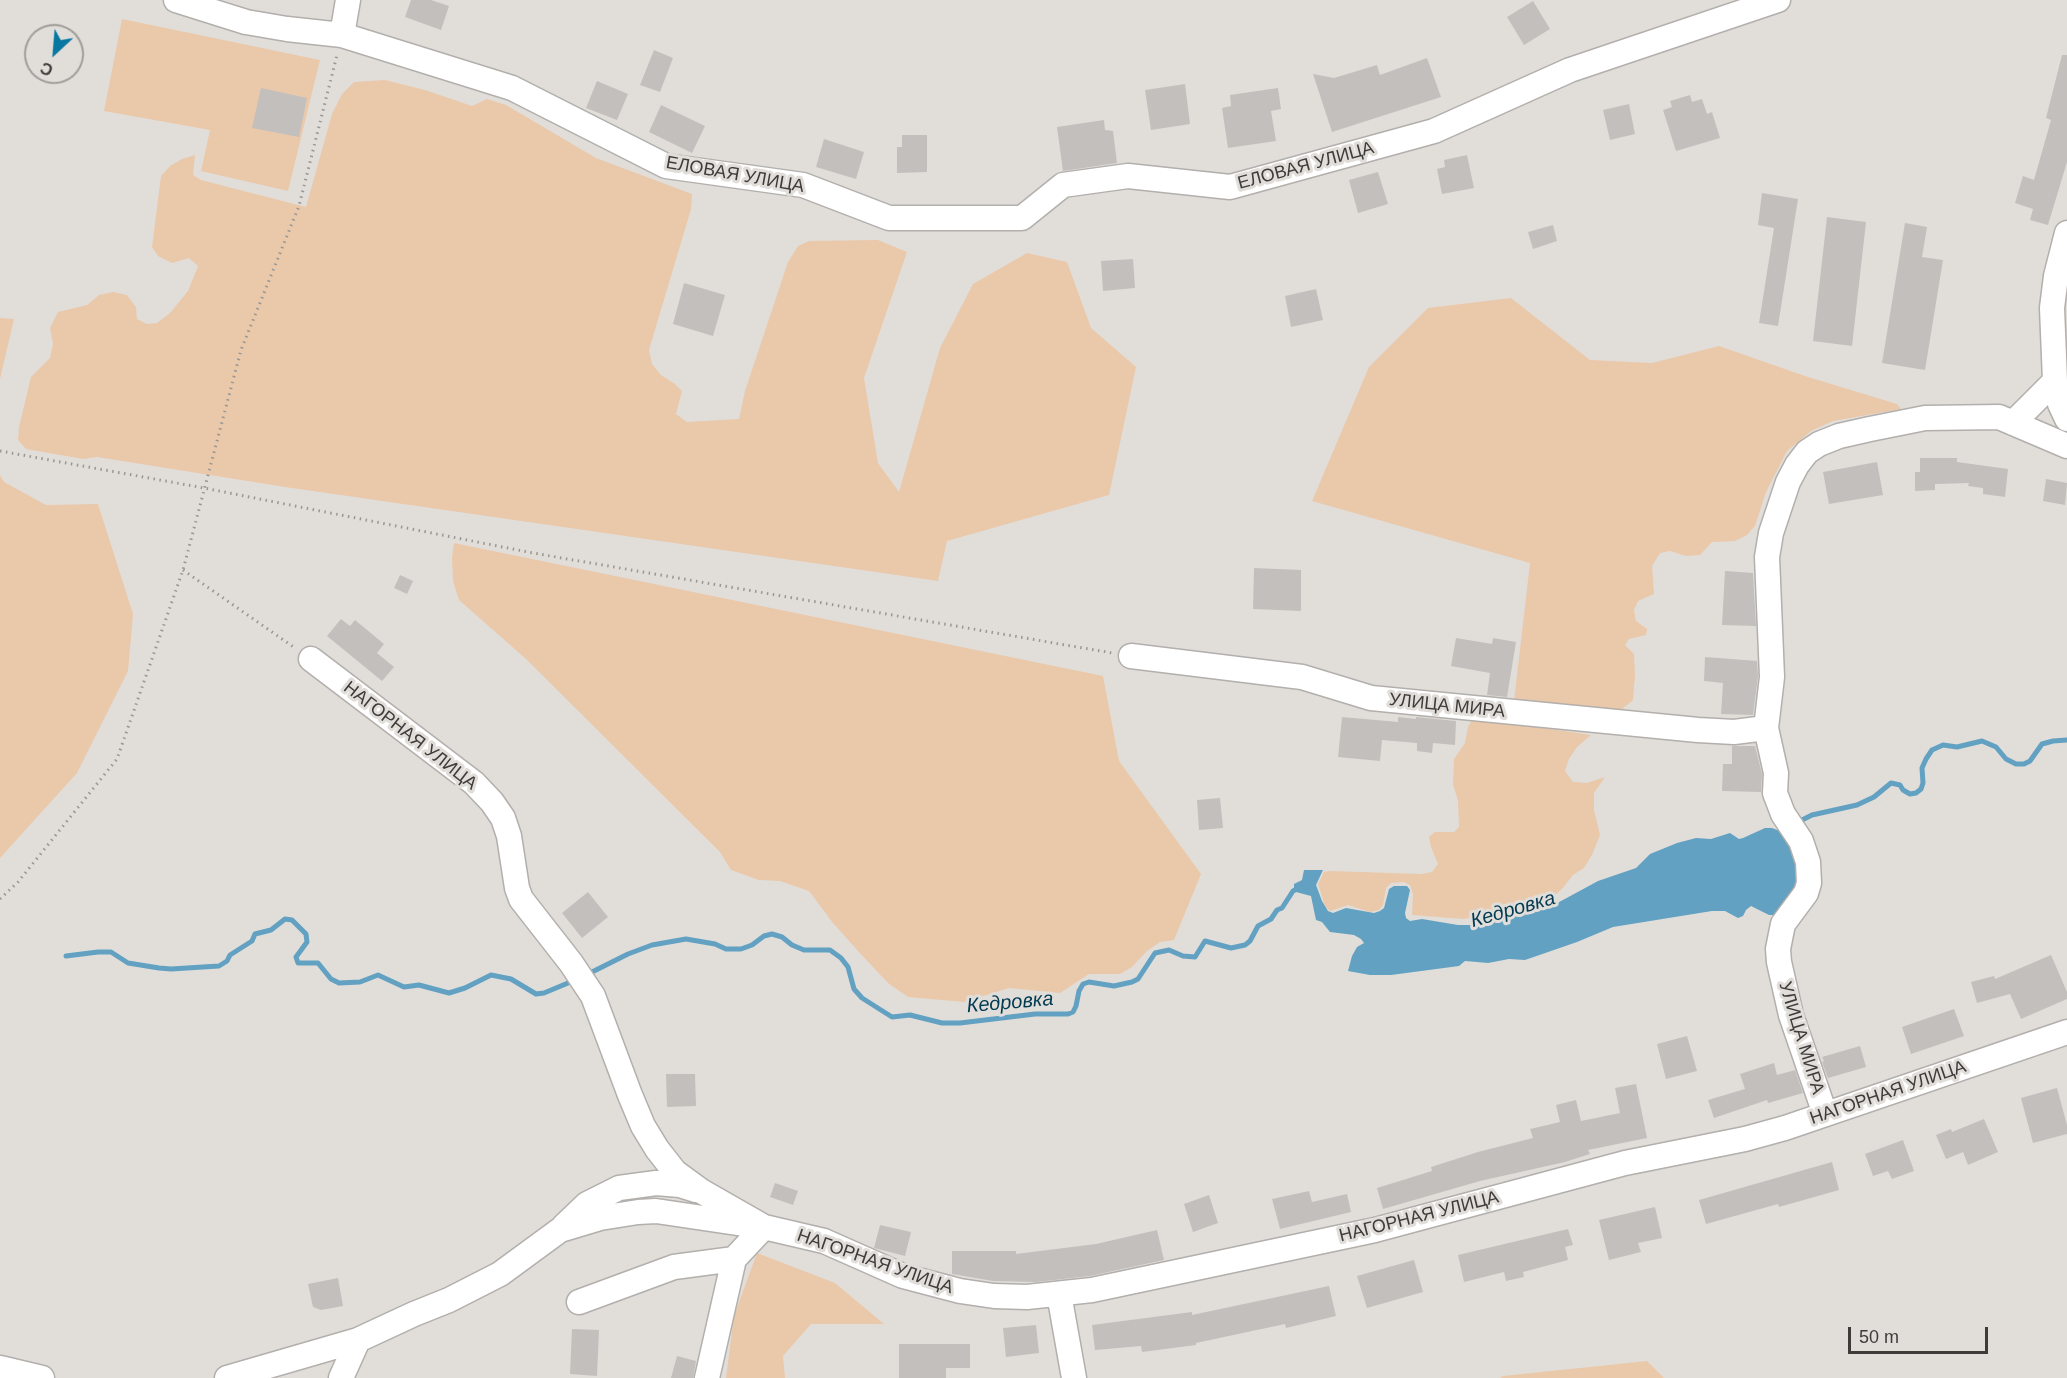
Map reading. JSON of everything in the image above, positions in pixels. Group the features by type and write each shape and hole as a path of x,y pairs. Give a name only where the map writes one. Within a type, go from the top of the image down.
{"street":[{"name":"ЕЛОВАЯ УЛИЦА","path":"176,0 246,22 342,35 512,88 666,166 803,185 889,218 1022,218 1063,185 1128,176 1230,187 1434,130 1570,70 1778,0"},
{"path":"342,35 348,0"},
{"path":"2067,233 2056,276 2052,308 2055,381 2060,404 2067,419"},
{"path":"2013,423 2055,381"},
{"name":"УЛИЦА МИРА","path":"1825,1114 1791,1015 1778,949 1783,924 1806,893 1809,882 1808,862 1801,841 1783,814 1775,793 1776,772 1766,728 1772,678 1767,557 1771,533 1788,482 1807,452 1819,444 1839,436 1925,418 1999,417 2067,446"},
{"name":"УЛИЦА МИРА","path":"1131,656 1302,677 1371,698 1698,730 1734,732 1766,728"},
{"name":"НАГОРНАЯ УЛИЦА","path":"311,659 474,783 492,802 504,819 521,899 571,963 593,996 643,1126 657,1149 675,1172 701,1191 764,1227"},
{"name":"НАГОРНАЯ УЛИЦА","path":"227,1378 358,1340 449,1300 500,1274 560,1230 600,1218 656,1211 764,1227 824,1241 903,1275 943,1287 994,1296 1027,1297 1059,1294 1129,1283 1375,1230 1616,1165 1745,1139 1785,1128 2067,1032"},
{"path":"560,1230 587,1204 619,1188 656,1184 680,1185 701,1191"},
{"path":"707,1378 734,1259 764,1227"},
{"path":"579,1302 674,1267 734,1259"},
{"path":"1059,1294 1074,1378"},
{"path":"340,1378 358,1340"},
{"path":"0,1368 42,1378"}],"path":[{"path":"0,899 18,882 117,759 183,570 241,350 299,206 342,35"},
{"path":"1,452 204,488 533,553 1131,656"},
{"path":"183,570 311,659"}],"shaded area":[{"path":"122,19 320,60 288,191 201,171 210,130 104,111"},
{"path":"385,80 425,90 472,106 487,99 506,105 596,158 692,194 691,209 649,350 652,364 661,375 682,391 676,414 687,422 739,419 745,391 788,262 798,246 809,241 878,240 907,252 864,378 878,463 899,492 940,348 973,284 1027,253 1067,262 1091,328 1136,367 1109,495 947,541 938,581 285,487 97,457 83,459 26,449 18,440 19,427 31,377 50,358 53,344 50,328 58,312 87,305 99,295 113,292 127,295 136,307 137,319 147,324 157,323 170,313 188,291 198,266 189,258 172,263 158,256 152,247 161,176 170,166 195,155 193,175 201,180 306,207 332,114 342,94 354,82"},
{"path":"1511,298 1590,360 1652,363 1719,346 1805,376 1897,404 1901,409 1833,421 1811,431 1787,451 1766,492 1755,526 1747,535 1735,541 1712,542 1700,555 1686,556 1670,551 1660,553 1652,566 1654,594 1638,601 1634,610 1636,621 1647,629 1646,635 1629,639 1625,645 1634,654 1635,675 1633,700 1621,710 1514,701 1530,563 1312,501 1369,367 1428,308"},
{"path":"0,318 14,319 0,379"},
{"path":"0,475 4,482 46,505 98,504 133,614 128,671 77,773 0,858"},
{"path":"454,543 1103,676 1119,761 1201,874 1174,940 1160,942 1147,951 1132,967 1120,974 1089,974 1060,993 1009,988 964,1002 908,997 888,983 858,951 809,891 780,881 759,880 731,870 720,852 526,659 459,600 453,581"},
{"path":"1484,719 1591,735 1577,747 1565,771 1573,782 1587,783 1605,777 1594,793 1594,810 1600,835 1584,868 1573,875 1549,900 1464,919 1412,915 1413,894 1410,885 1404,882 1391,883 1386,888 1383,905 1379,910 1370,912 1348,905 1330,911 1325,906 1318,884 1324,872 1421,874 1432,872 1438,864 1429,837 1435,832 1454,832 1459,827 1458,801 1453,784 1454,759 1465,743 1472,720"},
{"path":"757,1253 835,1283 884,1324 811,1324 783,1356 785,1378 726,1378 734,1316"},
{"path":"1647,1361 1664,1378 1500,1378 1503,1376"}],"water":[{"path":"1765,828 1780,831 1799,859 1797,889 1776,915 1769,915 1751,906 1743,916 1738,918 1725,911 1712,911 1613,927 1525,960 1509,959 1488,963 1465,961 1459,966 1391,975 1370,975 1348,971 1357,947 1364,943 1354,935 1330,932 1322,922 1316,920 1311,896 1296,892 1294,889 1294,884 1302,880 1304,870 1323,870 1316,885 1328,911 1333,913 1346,908 1374,913 1384,908 1389,889 1394,886 1407,886 1410,890 1405,913 1406,918 1410,921 1422,919 1458,925 1475,925 1526,910 1550,907 1598,881 1636,868 1650,854 1677,843 1696,838 1711,839 1730,833 1739,839"}],"building":[{"path":"411,0 431,0 449,6 441,30 405,17"},
{"path":"1533,1 1550,29 1524,45 1507,17"},
{"path":"654,50 673,58 660,92 640,85"},
{"path":"2062,55 2067,55 2067,162 2048,225 2030,220 2033,209 2015,203 2023,176 2034,180 2051,120 2046,118"},
{"path":"1427,58 1441,97 1332,132 1313,74 1334,78 1377,65 1380,75"},
{"path":"597,81 628,94 617,120 586,108"},
{"path":"1185,84 1190,124 1151,130 1145,90"},
{"path":"261,88 307,98 299,137 252,128"},
{"path":"1278,88 1281,109 1271,111 1276,141 1228,148 1222,108 1231,106 1230,95"},
{"path":"1690,95 1692,102 1702,99 1707,114 1712,112 1720,138 1676,151 1663,110 1672,107 1670,101"},
{"path":"1629,104 1635,134 1610,140 1603,110"},
{"path":"661,105 705,126 692,153 649,132"},
{"path":"1104,120 1105,130 1113,131 1117,163 1063,171 1057,127"},
{"path":"902,135 927,135 927,172 897,173 897,147 902,147"},
{"path":"824,139 864,152 856,179 816,167"},
{"path":"1467,155 1474,188 1442,194 1437,169 1445,167 1444,160"},
{"path":"1378,172 1388,204 1358,213 1349,180"},
{"path":"1762,193 1798,199 1778,326 1759,323 1774,228 1758,225"},
{"path":"1827,217 1866,222 1852,346 1813,341"},
{"path":"1905,223 1927,227 1922,257 1943,260 1925,370 1882,363"},
{"path":"1553,225 1557,241 1533,249 1528,232"},
{"path":"1133,259 1135,288 1103,291 1101,261"},
{"path":"684,283 725,295 713,336 673,324"},
{"path":"1316,289 1323,320 1291,327 1285,296"},
{"path":"1920,458 1957,458 1957,462 2008,469 2005,497 1983,494 1983,488 1968,486 1969,483 1935,484 1935,490 1915,491 1915,472 1920,472"},
{"path":"1877,462 1883,495 1829,504 1823,472"},
{"path":"2046,479 2067,483 2065,505 2043,501"},
{"path":"1254,568 1301,570 1301,611 1253,609"},
{"path":"1725,571 1753,573 1756,626 1722,625"},
{"path":"400,575 413,581 407,594 394,588"},
{"path":"341,619 350,626 355,620 384,644 377,653 394,667 382,681 327,636"},
{"path":"1456,638 1492,644 1493,638 1516,642 1507,697 1487,695 1490,673 1451,666"},
{"path":"1705,657 1757,661 1758,676 1753,715 1721,714 1723,683 1704,681"},
{"path":"1342,717 1398,722 1398,717 1456,721 1455,745 1433,743 1432,753 1417,751 1417,743 1382,740 1380,761 1338,757"},
{"path":"1732,746 1755,746 1762,774 1761,792 1722,791 1723,764 1732,764"},
{"path":"1220,798 1223,828 1199,830 1197,800"},
{"path":"588,892 608,917 582,938 562,913"},
{"path":"2051,955 2067,992 2067,999 2021,1019 2010,994 1977,1003 1971,982 1994,976 1995,979"},
{"path":"1954,1009 1964,1036 1911,1054 1902,1027"},
{"path":"1687,1036 1697,1071 1666,1079 1657,1044"},
{"path":"1860,1046 1866,1067 1828,1078 1822,1057"},
{"path":"1774,1063 1777,1075 1795,1070 1803,1093 1768,1103 1767,1100 1714,1118 1708,1100 1745,1089 1740,1074"},
{"path":"666,1074 695,1074 696,1106 667,1107"},
{"path":"1636,1084 1647,1138 1588,1150 1590,1154 1565,1162 1480,1181 1383,1209 1377,1188 1432,1171 1431,1167 1533,1138 1530,1129 1560,1122 1556,1105 1576,1100 1581,1121 1620,1113 1615,1088"},
{"path":"2057,1088 2067,1125 2067,1134 2033,1143 2021,1098"},
{"path":"1984,1119 1998,1152 1968,1165 1963,1152 1946,1159 1936,1135 1951,1129 1952,1132"},
{"path":"1903,1140 1914,1171 1892,1179 1888,1171 1873,1176 1865,1154"},
{"path":"1832,1162 1839,1190 1706,1224 1699,1200"},
{"path":"775,1183 798,1191 793,1205 770,1197"},
{"path":"1309,1191 1312,1202 1347,1194 1351,1212 1280,1229 1272,1199"},
{"path":"1209,1195 1218,1223 1193,1232 1184,1204"},
{"path":"1655,1207 1662,1238 1638,1243 1641,1252 1609,1260 1599,1220"},
{"path":"880,1225 911,1232 905,1256 874,1248"},
{"path":"1568,1229 1573,1245 1565,1247 1568,1260 1523,1272 1524,1277 1506,1281 1504,1272 1464,1282 1458,1255"},
{"path":"1157,1230 1164,1260 1090,1276 1036,1282 993,1281 952,1274 952,1251 1016,1251 1016,1254 1096,1244"},
{"path":"1414,1260 1423,1292 1367,1308 1357,1276"},
{"path":"338,1278 343,1306 321,1310 313,1307 308,1284"},
{"path":"1329,1286 1336,1316 1286,1328 1285,1324 1196,1343 1196,1345 1142,1352 1141,1346 1095,1350 1092,1325 1192,1312 1192,1315"},
{"path":"1036,1325 1039,1353 1006,1357 1003,1328"},
{"path":"572,1329 599,1330 597,1376 570,1374"},
{"path":"899,1344 970,1344 970,1368 946,1368 946,1378 899,1378"},
{"path":"677,1356 696,1361 693,1378 671,1378"}],"waterway":[{"name":"Кедровка","path":"1798,822 1812,815 1857,805 1874,797 1891,783 1900,785 1910,794 1916,793 1921,789 1923,783 1922,768 1926,759 1932,750 1943,745 1957,747 1982,741 1996,747 2006,759 2016,764 2024,764 2030,761 2042,744 2067,740"},
{"name":"Кедровка","path":"588,974 652,945 686,939 715,944 726,949 741,949 772,934 804,950 830,950 848,967 854,989 862,998 892,1017 910,1015 942,1023 960,1023 1035,1014 1068,1014 1073,1012 1083,984 1089,982 1114,986 1132,982 1138,979 1155,953 1169,950 1183,956 1195,957 1205,941 1231,948 1245,945 1250,941 1258,926 1271,919 1277,910 1282,908 1293,891 1301,887"},
{"name":"Кедровка","path":"66,956 111,952 128,963 159,968 219,966 227,961 230,955 252,941 255,934 271,930 285,919 292,920 306,934 307,942 296,957 298,963 318,963 331,979 339,983 360,982 378,975 404,987 419,985 449,993 491,975 511,979 536,994 568,983"}]}
